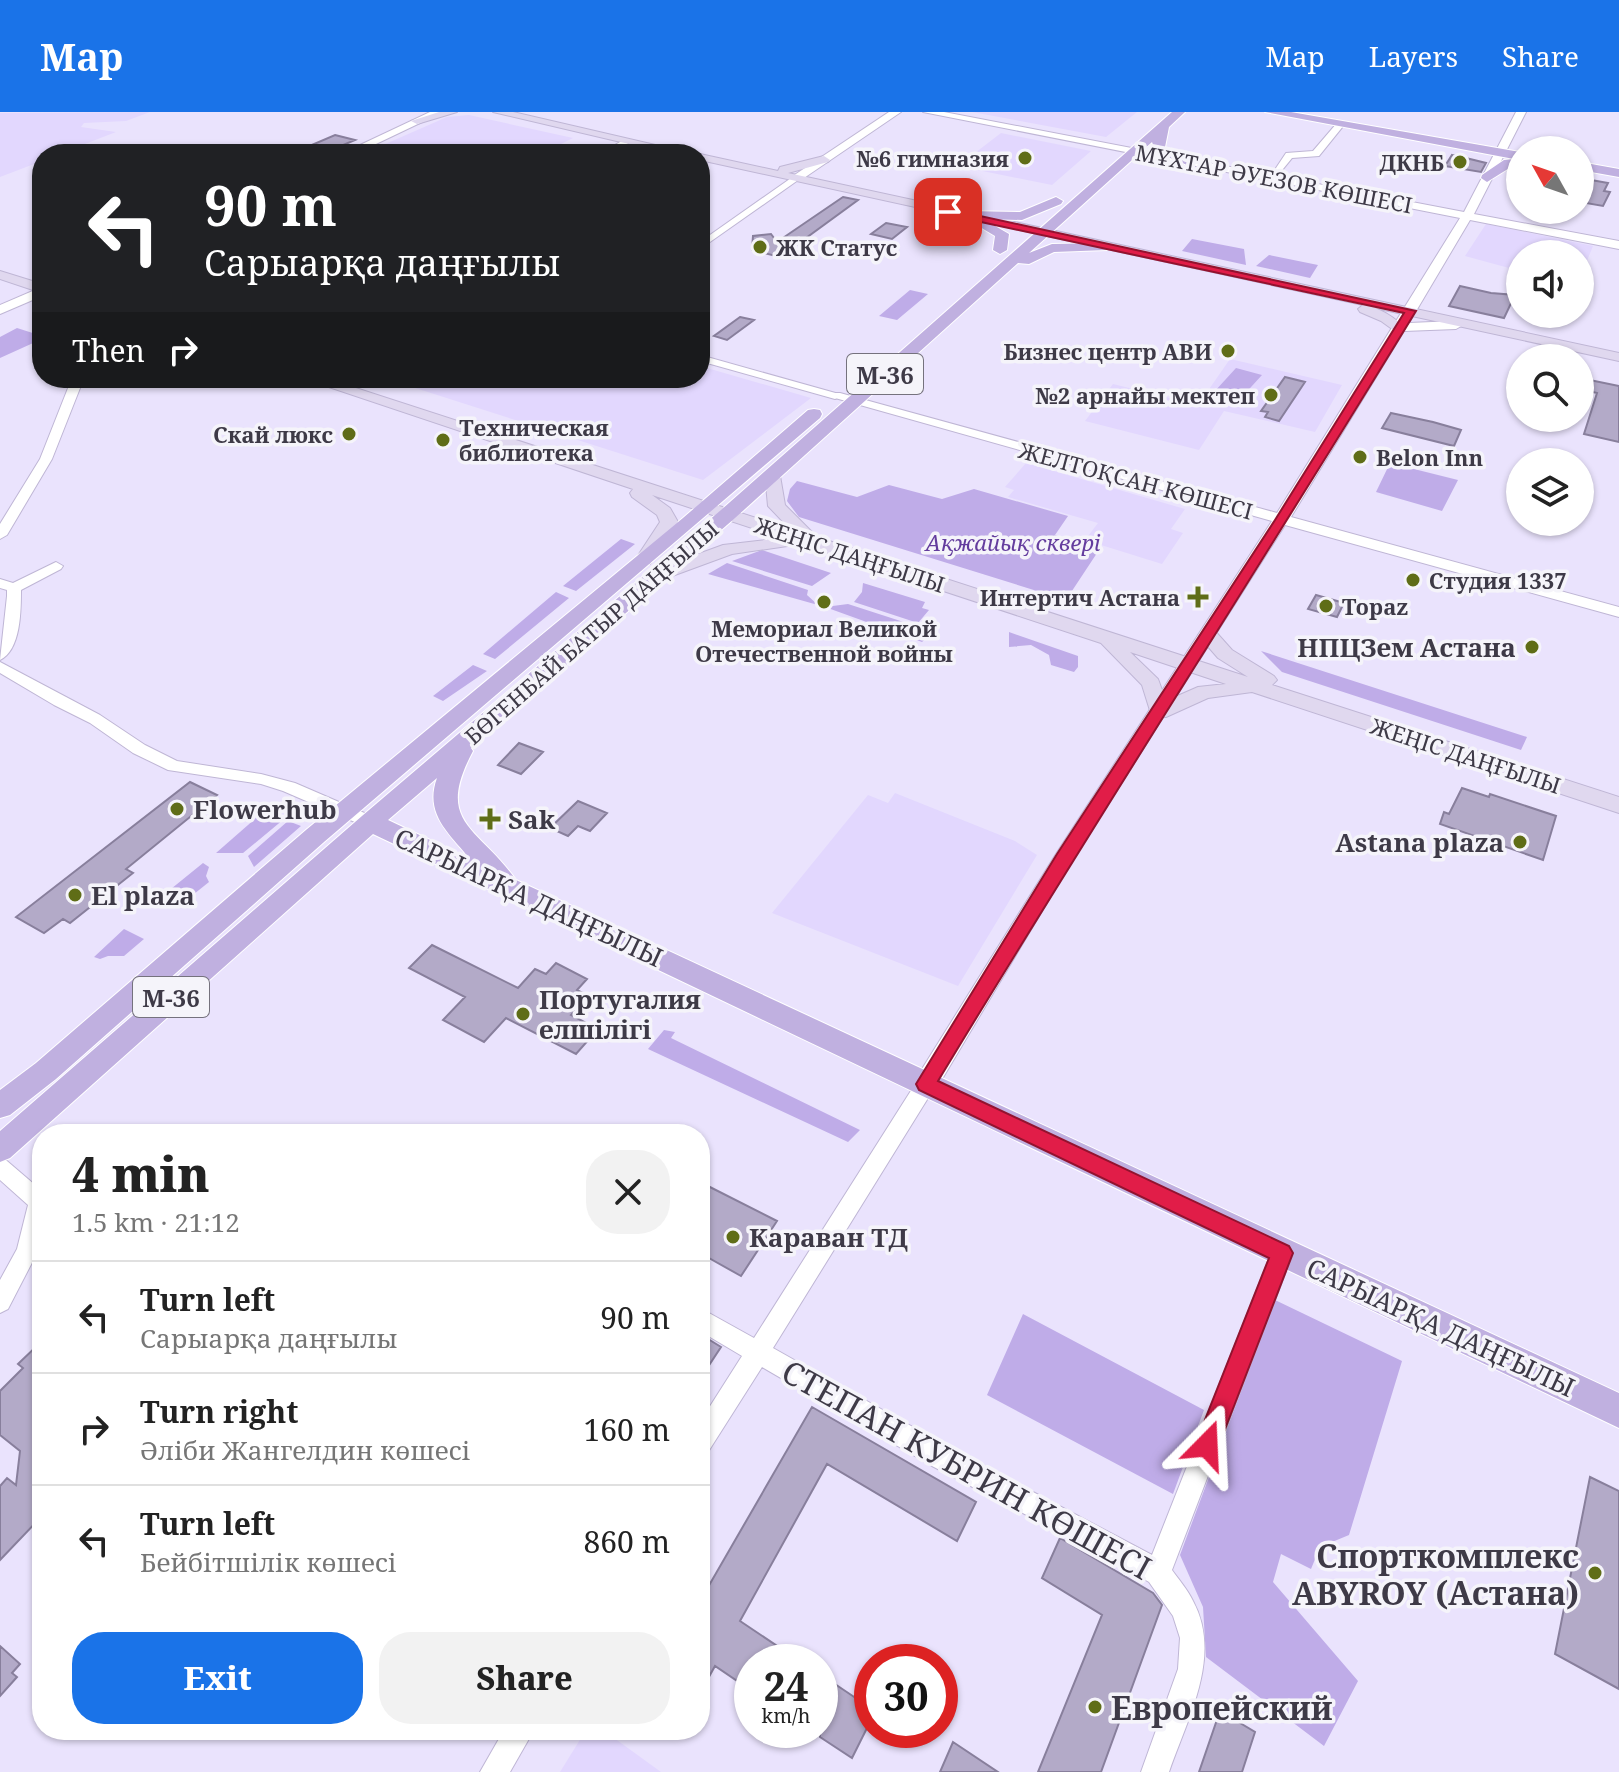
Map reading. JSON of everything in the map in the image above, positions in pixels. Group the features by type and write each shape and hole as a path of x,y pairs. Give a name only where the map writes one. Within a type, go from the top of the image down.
{"main road":[{"path":"417,121 452,112"},
{"name":"БӨГЕНБАЙ БАТЫР ДАҢҒЫЛЫ","path":"0,1106 46,1071 344,811 651,567 728,514 996,275 1056,201 1158,112"},
{"name":"БӨГЕНБАЙ БАТЫР ДАҢҒЫЛЫ","path":"0,1149 472,735 651,567 707,507 1000,250 1072,207 1179,112"},
{"path":"1271,112 1322,116 1340,126 1506,154"},
{"path":"487,113 504,113 642,144"},
{"path":"1163,127 1158,144 1160,149 1191,162"},
{"path":"710,159 1619,359"},
{"path":"761,170 820,163 823,174 866,193"},
{"path":"1487,178 1506,164"},
{"path":"1594,169 1619,173"},
{"path":"966,216 1022,216 1056,201"},
{"path":"1072,207 1070,220 1075,229 1105,246"},
{"path":"966,216 1002,234 1000,250"},
{"path":"996,275 1052,248 1105,246 1619,359"},
{"path":"0,275 32,286"},
{"path":"1419,296 1426,306 1440,314 1479,326"},
{"path":"1337,298 1386,318 1399,329"},
{"name":"ЖЕҢІС ДАҢҒЫЛЫ","path":"340,388 1619,805"},
{"path":"773,474 777,506 810,542"},
{"path":"624,481 667,516 669,522 651,567"},
{"path":"651,567 729,549 810,542"},
{"path":"1099,635 1134,664 1151,683 1159,712 1205,692 1263,689"},
{"path":"1208,635 1225,654 1303,702"},
{"path":"472,735 451,769 443,803 446,814 468,843 485,856 508,887"},
{"name":"САРЫАРҚА ДАҢҒЫЛЫ","path":"370,822 1619,1411"}],"street":[{"path":"710,239 896,112"},
{"name":"МҰХТАР ӘУЕЗОВ КӨШЕСІ","path":"931,112 1619,245"},
{"path":"710,1428 1063,859 1282,520 1467,216 1521,112"},
{"path":"368,144 434,113"},
{"path":"1271,178 1289,155 1316,154 1340,126"},
{"path":"622,144 628,141"},
{"path":"0,310 32,295"},
{"path":"1399,329 1428,324 1456,325"},
{"name":"ЖЕЛТОҚСАН КӨШЕСІ","path":"710,361 1619,612"},
{"path":"0,535 46,459 74,388"},
{"path":"0,509 19,508"},
{"path":"0,655 12,623 7,585 56,566"},
{"name":"САРЫАРҚА ДАҢҒЫЛЫ","path":"0,667 95,719 139,749 174,766 261,779 289,787 370,822"},
{"path":"0,1167 32,1194"},
{"path":"0,1302 27,1251 32,1234"},
{"path":"1158,1573 1282,1253"},
{"name":"СТЕПАН КУБРИН КӨШЕСІ","path":"710,1325 941,1457 1158,1573 1184,1609 1193,1638 1191,1669 1155,1772"},
{"path":"494,1772 514,1740"}],"shaded area":[{"path":"150,112 126,121 84,123 81,127 116,132 85,144 32,144 32,165 0,177 0,113"},
{"path":"972,112 1137,112 1106,137"},
{"path":"469,115 573,138 561,144 385,144 447,117"},
{"name":"№6 гимназия","path":"1001,133 1091,151 1052,185 958,166"},
{"path":"1486,224 1564,240 1506,240 1506,267 1465,256"},
{"path":"1230,359 1342,385 1315,432 1224,411 1199,450 1085,421 1113,384 1198,405"},
{"path":"710,369 811,398 703,480 415,388 710,388"},
{"path":"1026,463 1185,509 1171,529 1183,533 1162,564 1085,540 1098,523 1008,497 1014,490 1005,487"},
{"path":"895,793 1015,841 1037,855 958,986 772,913 868,795 888,803"},
{"path":"580,1740 617,1740 661,1772 560,1772"}],"green space":[{"path":"1192,239 1244,249 1246,265 1182,251"},
{"path":"1269,255 1318,265 1310,278 1256,266"},
{"path":"910,290 928,294 897,320 879,316"},
{"path":"17,328 32,333 32,344 0,358 0,337"},
{"path":"1236,368 1262,375 1241,398 1215,391"},
{"path":"1390,463 1458,480 1442,511 1376,492"},
{"name":"Ақжайық сквері","path":"797,481 857,497 889,485 942,499 974,489 1068,516 1055,535 1099,550 1066,600 799,517 787,501 790,489"},
{"path":"621,539 635,544 576,591 563,586"},
{"path":"762,550 831,573 812,586 732,561"},
{"path":"727,563 808,590 807,595 818,605 708,574"},
{"path":"863,583 925,602 922,608 929,610 918,623 854,602 862,592"},
{"path":"556,592 569,598 495,659 483,654"},
{"path":"848,604 916,626 912,632 928,636 922,642 825,607"},
{"path":"1009,632 1078,656 1078,667 1074,672 1051,665 1049,655 1031,645 1009,647"},
{"path":"1261,651 1527,737 1521,750 1282,672"},
{"path":"473,665 487,671 443,701 433,696"},
{"path":"265,810 284,819 243,853 216,853"},
{"path":"288,821 301,826 254,867 248,856"},
{"path":"203,863 209,867 206,876 209,882 184,902 166,893"},
{"path":"124,929 144,939 124,956 94,957"},
{"path":"664,1030 675,1032 671,1038 860,1130 848,1142 648,1049"},
{"path":"1275,1300 1402,1361 1349,1535 1320,1547 1311,1569 1281,1554 1273,1582 1358,1681 1324,1746 1206,1657 1203,1607 1180,1555"},
{"path":"1023,1314 1204,1410 1173,1494 987,1395"}],"building":[{"path":"335,135 355,140 346,144 314,144"},
{"name":"ДКНБ","path":"1452,155 1486,163 1481,172 1445,166"},
{"path":"1594,180 1608,183 1604,191 1610,192 1603,206 1594,204"},
{"path":"843,197 858,200 780,257 752,250 753,236 771,234 777,242"},
{"path":"886,223 907,227 892,239 871,234"},
{"path":"1460,286 1506,294 1504,318 1449,306"},
{"path":"740,317 754,320 727,340 714,336"},
{"path":"1285,377 1305,382 1279,421 1265,417 1268,412 1261,411"},
{"path":"1594,381 1619,386 1619,442 1584,434 1594,432 1597,393 1594,392"},
{"path":"1391,413 1461,430 1454,446 1382,428"},
{"name":"Topaz","path":"1316,595 1344,603 1337,617 1308,609"},
{"path":"519,743 543,752 521,774 498,765"},
{"name":"El plaza","path":"190,782 217,795 126,869 133,873 70,923 63,919 44,933 16,917"},
{"name":"Astana plaza","path":"1462,788 1556,816 1543,860 1440,824 1444,812 1449,814"},
{"path":"578,801 607,813 590,831 578,826 568,836 550,828"},
{"path":"432,945 518,988 535,969 546,974 556,963 587,979 577,990 588,996 571,1015 598,1029 576,1054 506,1018 484,1042 443,1020 465,997 409,968"},
{"name":"Караван ТД","path":"710,1187 777,1221 741,1276 710,1259"},
{"path":"710,1340 721,1347 710,1364"},
{"path":"32,1351 32,1526 0,1560 0,1486 7,1478 16,1485 20,1451 0,1435 0,1391 23,1368 18,1364"},
{"path":"812,1407 976,1502 957,1541 827,1464 740,1621 774,1644 734,1644 734,1679 715,1666 710,1675 710,1584"},
{"name":"Спорткомплекс ABYROY (Астана)","path":"1590,1477 1619,1491 1619,1689 1555,1654"},
{"name":"Европейский","path":"1060,1538 1153,1593 1162,1605 1101,1772 1038,1772 1102,1615 1042,1578"},
{"path":"0,1646 20,1664 12,1673 17,1677 0,1696"},
{"path":"838,1686 854,1697 854,1748 857,1748 852,1758 837,1748"},
{"path":"1220,1711 1255,1732 1242,1772 1199,1772"},
{"path":"958,1745 998,1772 940,1772 950,1748 958,1748"}],"place":[{"name":"№6 гимназия","path":"1025,158"},
{"name":"ДКНБ","path":"1460,162"},
{"name":"ЖК Статус","path":"760,247"},
{"name":"Бизнес центр АВИ","path":"1228,351"},
{"name":"№2 арнайы мектеп","path":"1271,395"},
{"name":"Скай люкс","path":"349,434"},
{"name":"Техническая библиотека","path":"443,440"},
{"name":"Belon Inn","path":"1360,457"},
{"name":"Студия 1337","path":"1413,580"},
{"name":"Интертич Астана","path":"1198,597"},
{"name":"Мемориал Великой Отечественной войны","path":"824,602"},
{"name":"Topaz","path":"1326,606"},
{"name":"НПЦЗем Астана","path":"1532,647"},
{"name":"Flowerhub","path":"177,809"},
{"name":"Sak","path":"490,819"},
{"name":"Astana plaza","path":"1520,842"},
{"name":"El plaza","path":"75,895"},
{"name":"Португалия елшілігі","path":"523,1014"},
{"name":"Караван ТД","path":"733,1237"},
{"name":"Спорткомплекс ABYROY (Астана)","path":"1595,1573"},
{"name":"Европейский","path":"1095,1707"}],"route":[{"path":"948,212 1017,224 1411,311 1282,520 1063,859 926,1084 1282,1253 1207,1445"}]}
